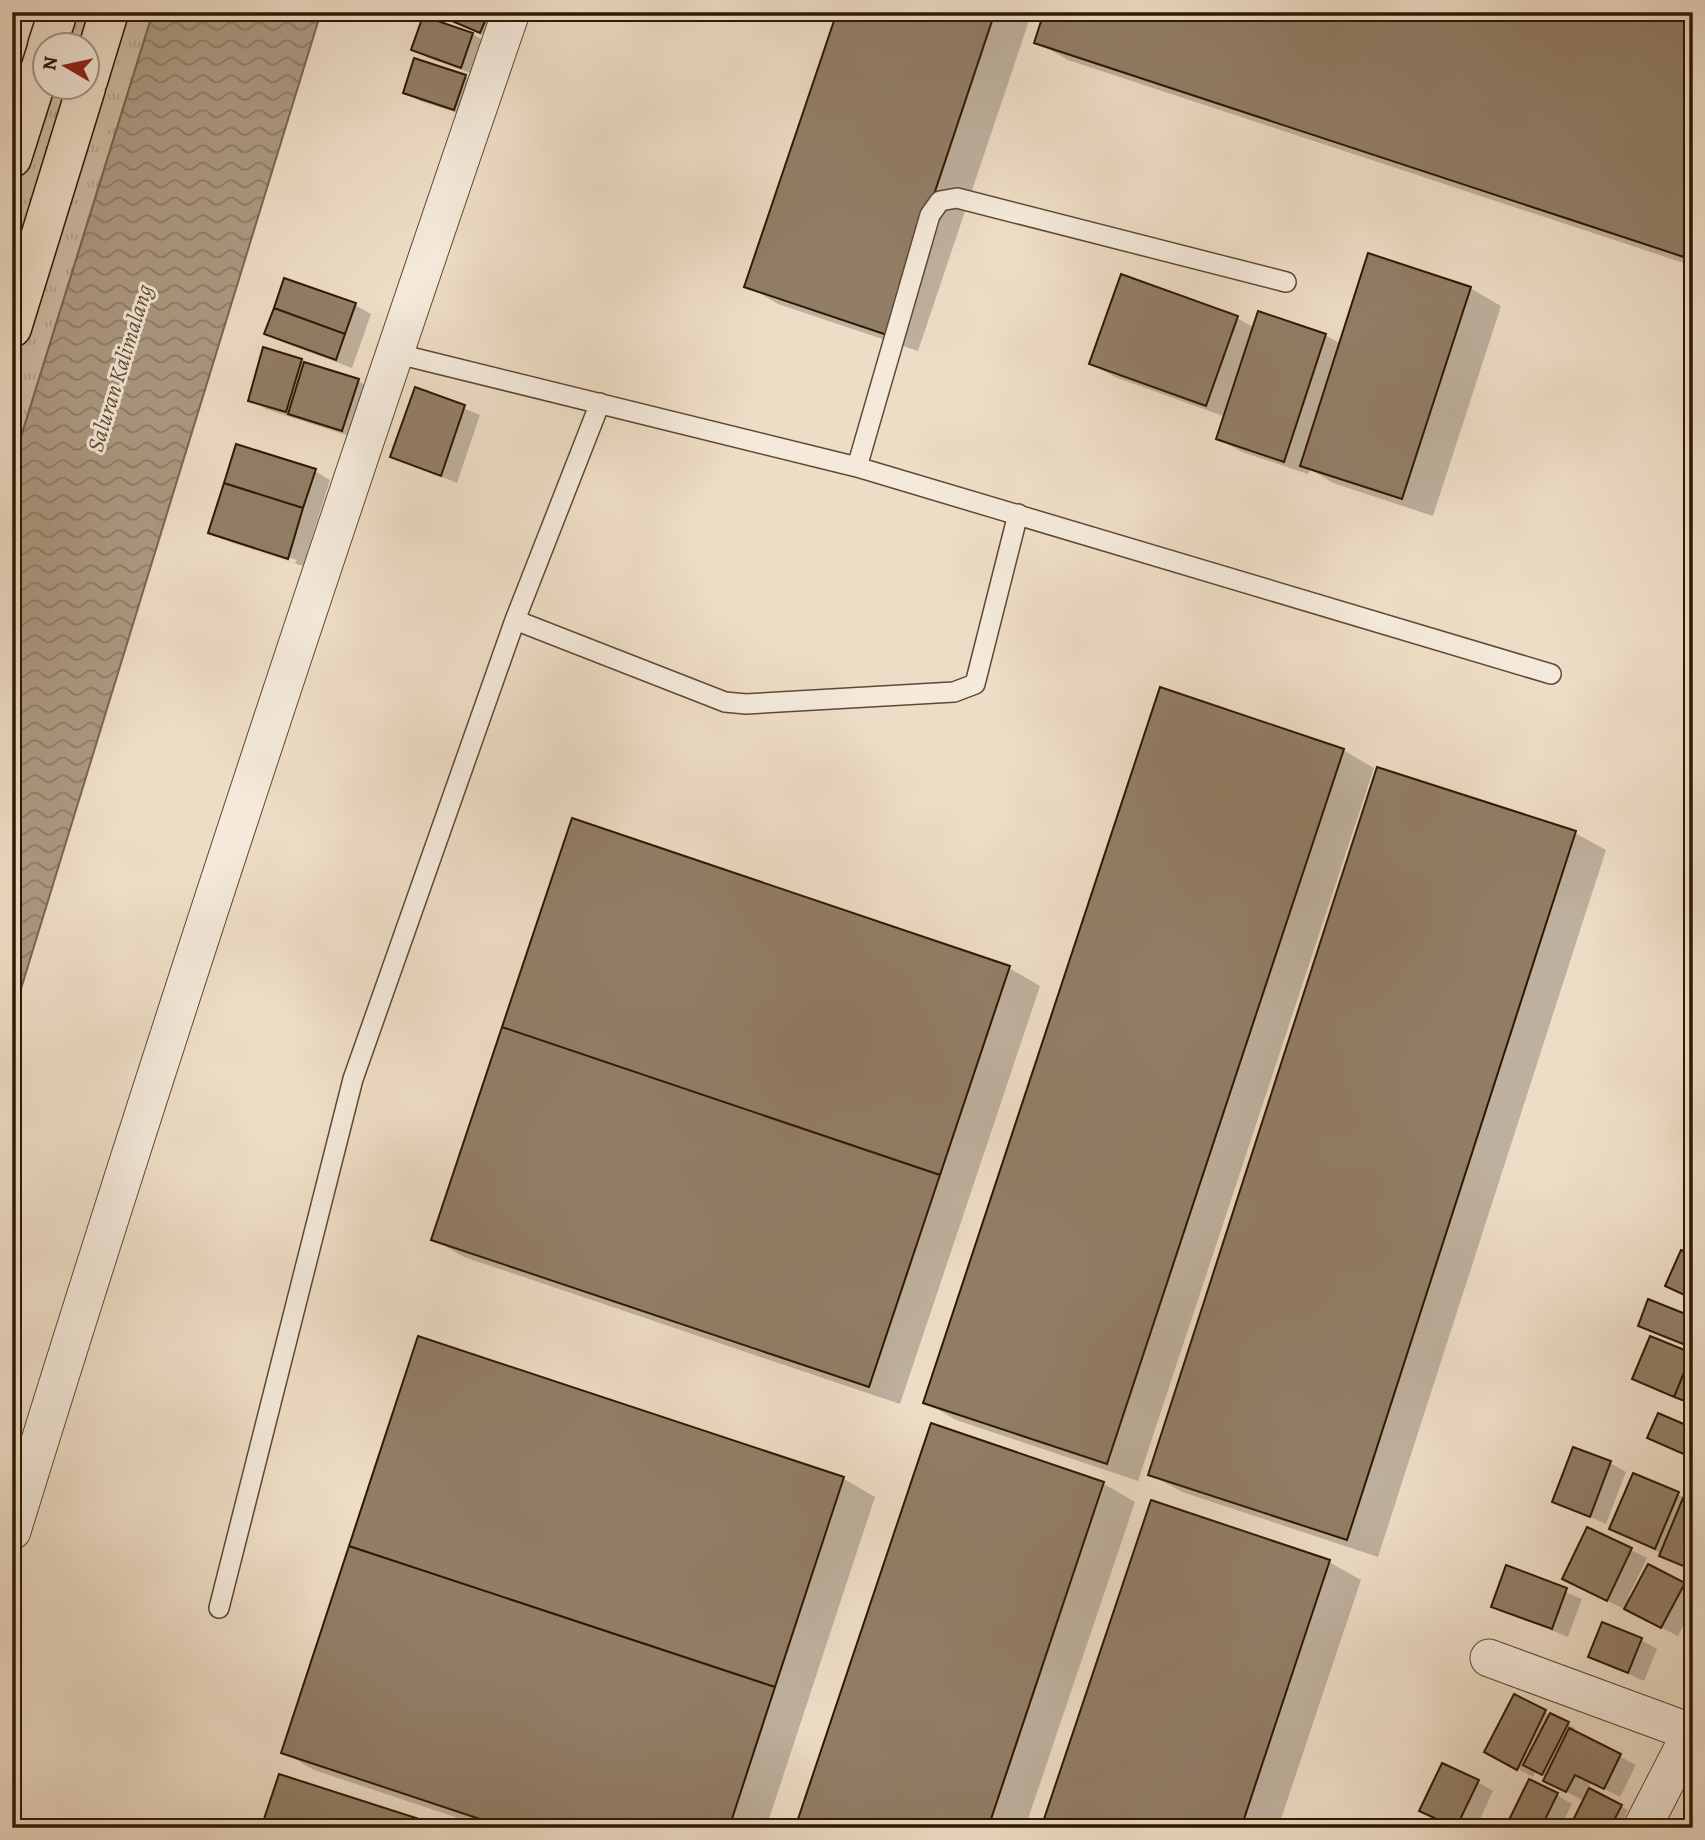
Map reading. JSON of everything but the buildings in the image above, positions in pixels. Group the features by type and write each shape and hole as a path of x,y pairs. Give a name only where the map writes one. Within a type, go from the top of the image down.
{"main road":[{"path":"52,32 58,12"},
{"path":"102,33 108,12"},
{"path":"12,158 32,95"},
{"path":"12,328 82,102"}],"street":[{"path":"12,1531 83,1301 394,353 511,12"},
{"path":"1489,1658 1692,1732 1642,1828"}],"lane":[{"path":"857,467 930,215 940,201 957,198 1286,282"},
{"path":"394,353 857,467 1551,674"},
{"path":"219,1608 353,1079 515,620 600,403"},
{"path":"515,620 725,702 746,704 954,692 975,684 1018,514"}],"green space":[{"path":"58,12 153,12 12,466 12,158 39,102 102,102 102,32 51,32"}],"water":[{"name":"Saluran Kalimalang","path":"153,12 321,12 12,1018 12,466"}]}
